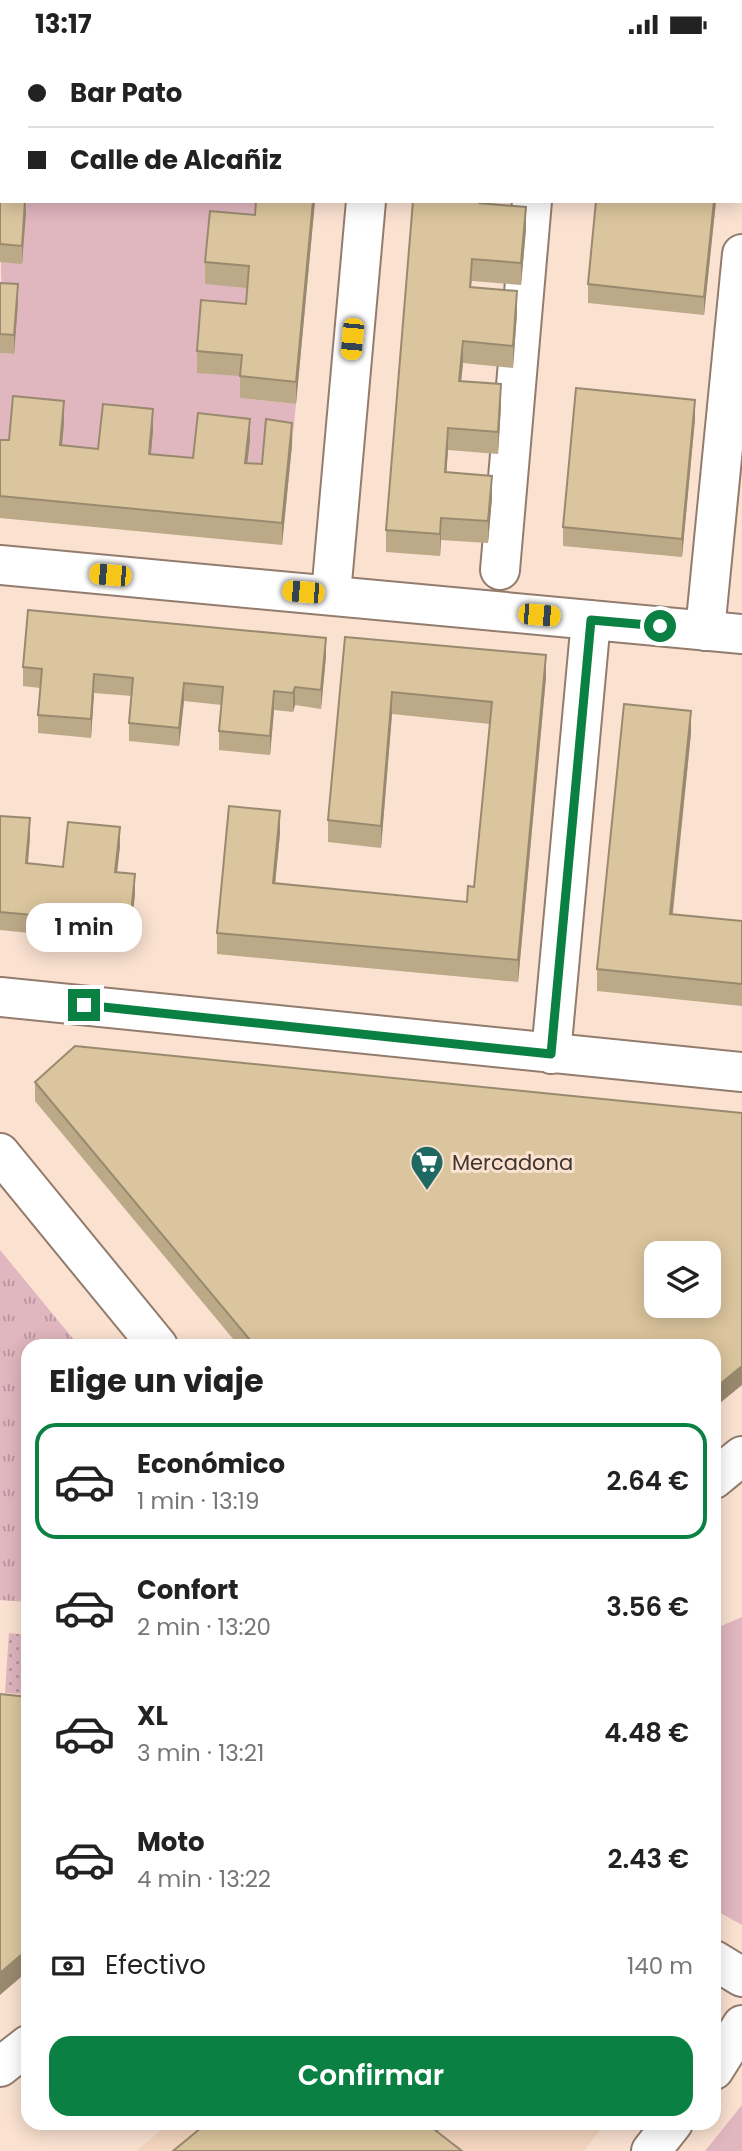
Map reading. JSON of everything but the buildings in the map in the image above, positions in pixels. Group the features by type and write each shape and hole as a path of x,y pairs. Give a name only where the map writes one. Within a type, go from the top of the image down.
{"street":[{"path":"331,594 366,203"},
{"path":"500,570 532,203"},
{"path":"0,565 724,632 742,254"},
{"path":"551,1054 591,620"},
{"path":"0,997 742,1072"},
{"path":"0,1153 152,1339"},
{"path":"721,1473 742,1456"},
{"path":"721,1964 742,1977"},
{"path":"721,2059 742,2025"},
{"path":"0,2067 21,2050"},
{"path":"651,2151 668,2130"}],"shaded area":[{"path":"162,2130 600,2130 584,2151 136,2151"}],"green space":[{"path":"27,203 258,203 240,398 296,404 292,445 262,486 245,485 250,440 193,480 149,476 153,431 98,471 0,462 0,353 13,354 4,307 1,261"},
{"path":"0,1250 73,1339 21,1339 21,1602 0,1600"},
{"path":"742,1617 742,1925 721,1913 721,1626"},
{"path":"9,1633 21,1634 21,1694 5,1693"},
{"path":"742,2105 742,2151 705,2151"}],"place":[{"name":"Mercadona","path":"427,1192"}],"route":[{"path":"84,1005 551,1054 591,620 660,626"}]}
